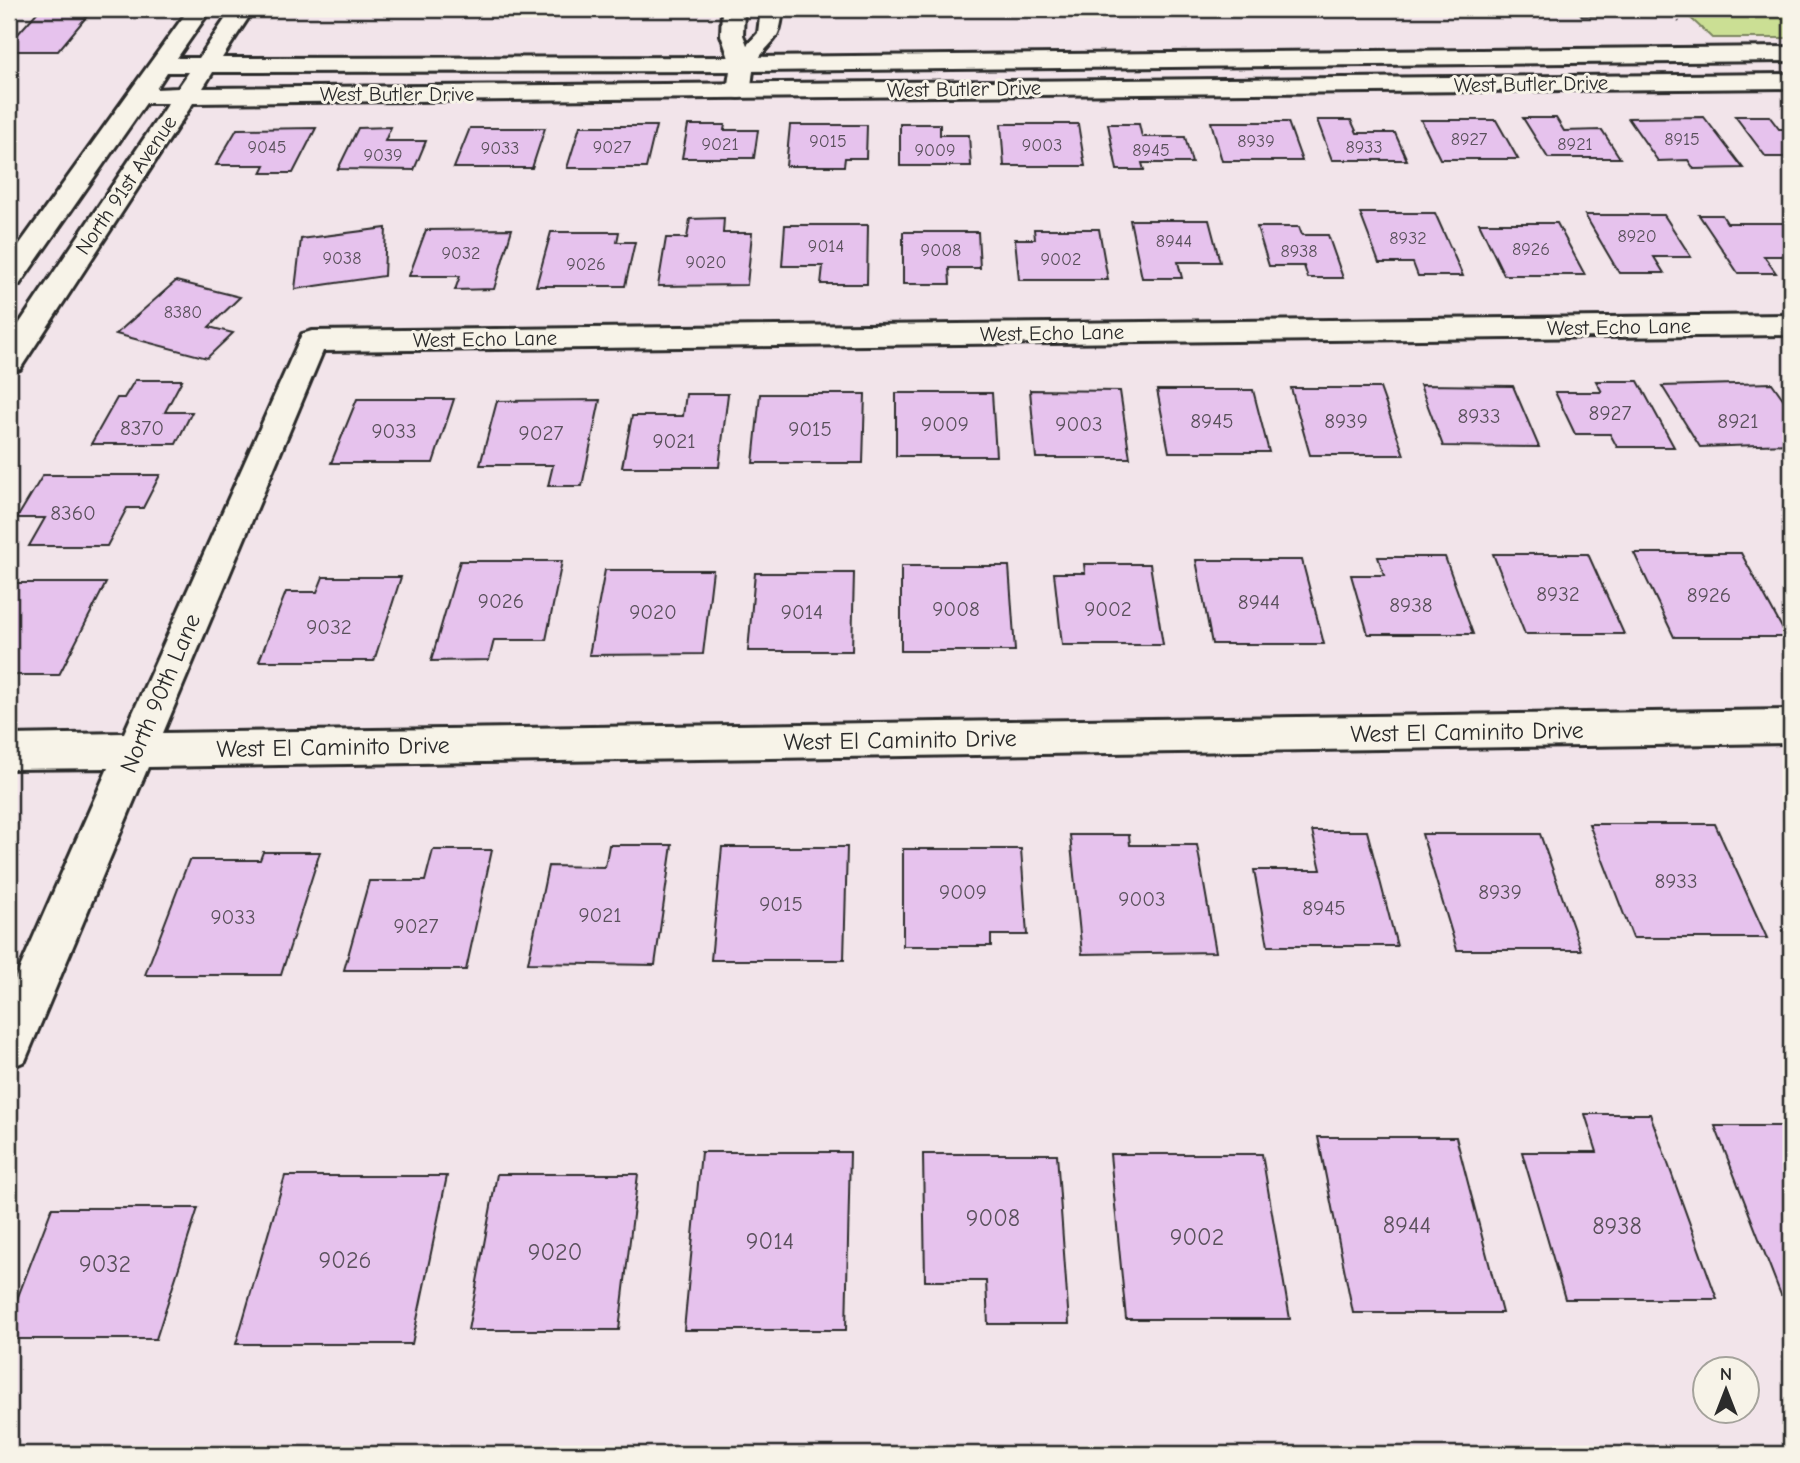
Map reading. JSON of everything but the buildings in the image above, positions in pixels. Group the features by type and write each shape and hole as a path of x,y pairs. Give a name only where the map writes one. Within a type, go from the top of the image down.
{"street":[{"name":"North 91st Avenue","path":"9,279 200,9"},
{"name":"North 91st Avenue","path":"9,362 243,9"},
{"path":"733,9 732,35 744,64"},
{"path":"739,91 744,64 769,34 772,9"},
{"name":"West Butler Drive","path":"159,65 744,64 1791,54"},
{"name":"West Butler Drive","path":"138,96 1791,81"},
{"name":"West Echo Lane","path":"312,341 1791,325"},
{"name":"North 90th Lane","path":"9,1045 312,341"},
{"name":"West El Caminito Drive","path":"9,752 1791,727"}],"green space":[{"path":"1681,9 1791,9 1791,38 1712,38"}]}
